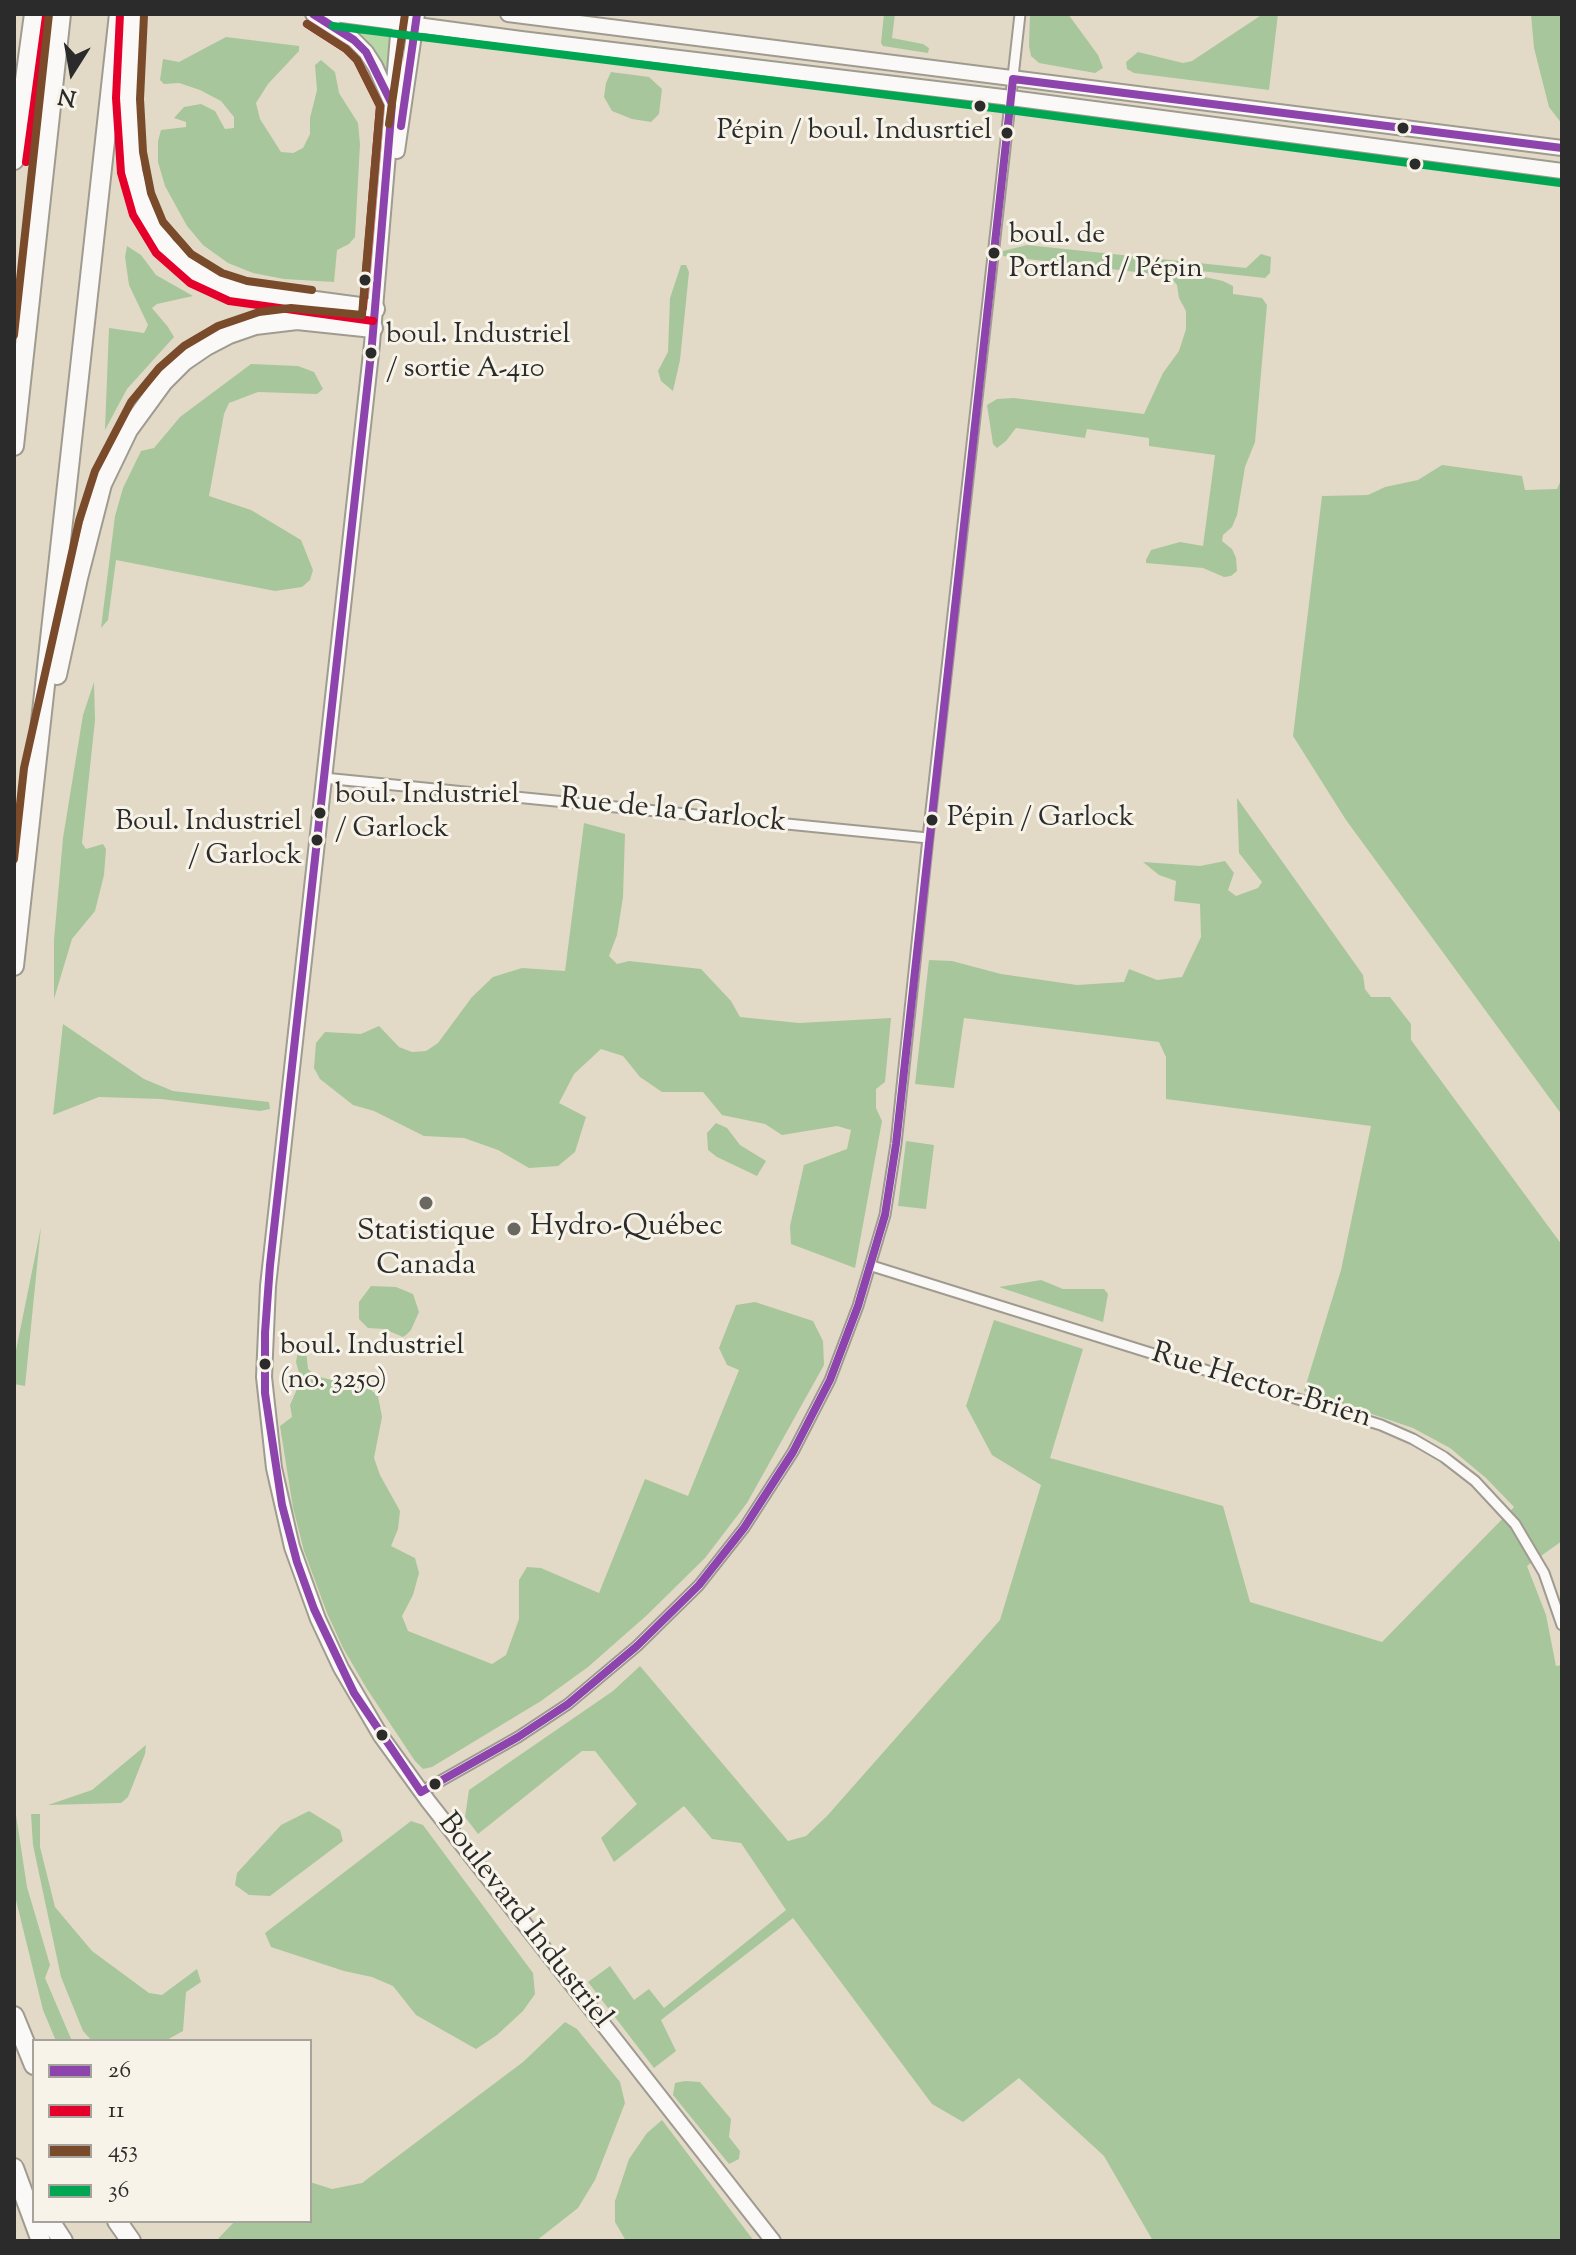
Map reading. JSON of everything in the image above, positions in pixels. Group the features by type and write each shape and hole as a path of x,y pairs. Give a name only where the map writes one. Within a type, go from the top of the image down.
{"highway":[{"path":"14,160 34,14"},
{"path":"14,446 61,14"},
{"path":"14,966 119,14"},
{"path":"132,14 128,102 133,171 144,210 166,246 202,276 233,290 374,318"},
{"path":"36,771 74,593 99,494 124,438 152,395 191,356 242,329 291,320 374,318"},
{"path":"14,2016 32,2060"},
{"path":"14,2156 32,2190"},
{"path":"14,2168 32,2217"},
{"path":"51,2223 63,2241"},
{"path":"118,2223 131,2241"}],"main road":[{"path":"313,14 354,40 366,52 392,104"},
{"path":"335,14 409,19 1562,171"},
{"path":"508,14 1562,148"},
{"name":"Boulevard Industriel","path":"382,250 392,104 409,19"},
{"name":"Boulevard Industriel","path":"409,19 268,1286 264,1361 274,1468 288,1530 318,1619 370,1719 421,1792 773,2241"}],"street":[{"path":"421,1792 518,1737 568,1704 637,1646 699,1585 744,1528 804,1434 842,1352 872,1266 885,1215 896,1144 1020,14"},
{"name":"Rue de la Garlock","path":"324,778 928,838"},
{"name":"Rue Hector-Brien","path":"872,1266 1381,1425 1413,1439 1460,1468 1508,1516 1544,1573 1562,1625"}],"green space":[{"path":"884,14 895,14 892,38 923,44 929,48 928,53 883,46"},
{"path":"1030,14 1068,14 1098,55 1103,68 1095,73 1039,63 1031,56 1029,46"},
{"path":"1263,14 1278,14 1269,90 1134,73 1127,69 1126,62 1138,52 1183,63 1192,61"},
{"path":"1531,14 1562,14 1562,124 1549,107 1534,48"},
{"path":"353,24 390,29 389,68 384,70 348,31"},
{"path":"226,37 299,46 299,51 268,84 256,103 260,119 281,152 293,153 303,148 310,134 310,118 317,90 315,65 321,60 335,72 339,93 358,123 360,144 355,237 337,250 334,282 284,279 253,273 228,263 203,245 187,226 165,186 158,162 158,141 161,130 186,127 186,122 174,118 184,107 201,104 215,111 225,129 234,128 234,117 221,101 200,90 179,83 164,84 160,80 163,59 179,62"},
{"path":"611,72 649,77 662,89 659,114 651,122 612,111 604,97"},
{"path":"1027,245 1246,268 1261,254 1271,257 1270,273 1265,278 1191,270 1182,272 1223,281 1233,286 1233,294 1262,298 1267,305 1255,442 1245,467 1237,515 1222,541 1232,549 1236,558 1237,571 1231,576 1224,577 1203,568 1146,563 1151,550 1180,542 1203,546 1215,455 1149,446 1149,438 1087,429 1085,438 1016,428 997,448 993,444 987,405 997,399 1014,398 1144,414 1163,373 1179,351 1186,329 1186,311 1177,285 1169,276 1003,256 1003,251"},
{"path":"127,246 141,255 156,275 193,296 157,304 152,308 174,337 127,389 105,430 109,328 144,333 148,325 129,285 125,257"},
{"path":"681,265 686,265 689,272 680,360 673,391 661,381 658,371 668,352 670,298"},
{"path":"251,364 298,366 314,372 323,389 317,394 258,392 229,403 224,414 209,496 251,510 301,540 313,570 310,580 302,587 275,591 116,560 108,620 101,628 115,516 123,488 141,451 154,448 180,417"},
{"path":"1442,465 1522,476 1525,490 1557,489 1562,478 1562,1115 1346,820 1293,736 1322,496 1368,495 1385,487 1418,480"},
{"path":"94,682 95,720 82,843 86,849 103,844 106,849 104,875 95,911 72,939 54,999 54,940 63,838 83,715"},
{"path":"1237,798 1363,975 1365,989 1371,997 1390,997 1411,1024 1411,1040 1562,1245 1562,1541 1527,1566 1546,1615 1556,1666 1562,1665 1562,2241 1153,2241 1104,2156 1019,2078 963,2122 932,2104 793,1918 661,2020 676,2051 654,2068 588,1982 610,1966 634,2000 649,1989 664,2008 786,1910 741,1843 712,1839 684,1806 614,1862 601,1838 637,1804 595,1751 582,1751 478,1834 465,1817 469,1790 613,1691 640,1666 788,1841 806,1836 1000,1620 1041,1485 992,1455 966,1406 994,1320 1083,1349 1050,1458 1223,1506 1250,1602 1382,1642 1514,1507 1450,1448 1413,1428 1304,1391 1341,1270 1371,1126 1166,1099 1166,1057 1159,1042 964,1018 954,1088 915,1084 929,960 952,961 1001,974 1077,985 1124,982 1129,969 1157,980 1182,977 1201,937 1200,904 1174,901 1176,881 1159,875 1143,862 1200,866 1225,861 1234,873 1228,890 1236,896 1258,888 1262,882 1239,853"},
{"path":"584,823 625,834 623,897 617,935 609,956 617,964 629,961 701,969 731,1001 740,1017 799,1023 891,1018 885,1082 876,1089 876,1108 882,1121 855,1268 791,1244 790,1226 804,1165 847,1149 851,1130 837,1126 782,1135 765,1124 722,1115 703,1092 662,1092 640,1077 623,1056 601,1049 574,1074 559,1103 586,1117 575,1152 558,1166 529,1168 498,1150 464,1138 424,1136 374,1111 353,1105 320,1079 314,1068 316,1043 325,1032 361,1034 379,1026 399,1047 412,1052 426,1051 438,1043 472,997 493,977 522,968 565,971"},
{"path":"63,1024 144,1079 173,1091 269,1102 270,1109 260,1111 161,1099 99,1097 53,1115"},
{"path":"716,1123 727,1128 740,1145 766,1161 757,1176 708,1150 707,1133"},
{"path":"906,1141 934,1145 926,1209 898,1206"},
{"path":"41,1227 25,1386 14,1384 14,1360"},
{"path":"1041,1280 1063,1289 1104,1289 1108,1294 1103,1322 999,1287"},
{"path":"371,1286 396,1287 413,1294 419,1312 406,1335 403,1337 384,1329 368,1328 359,1319 359,1302"},
{"path":"755,1302 813,1321 823,1341 824,1365 747,1503 705,1558 588,1667 541,1701 432,1767 423,1769 367,1689 343,1648 304,1551 293,1508 280,1426 292,1417 290,1405 301,1380 296,1362 298,1350 306,1350 308,1369 316,1376 371,1390 378,1396 382,1417 374,1458 400,1511 398,1529 391,1546 415,1558 419,1573 413,1595 402,1616 408,1631 492,1664 506,1655 519,1619 519,1580 527,1567 541,1568 599,1593 645,1479 688,1496 739,1370 727,1365 719,1348 736,1305"},
{"path":"146,1745 128,1797 121,1803 48,1805 92,1790"},
{"path":"309,1811 340,1830 343,1841 270,1896 249,1895 235,1885 237,1873 281,1825"},
{"path":"31,1814 40,1814 40,1847 55,1907 92,1951 149,1993 162,1995 197,1969 201,1982 186,1992 183,2031 169,2039 90,2039 83,2031 61,1977 33,1845"},
{"path":"16,1815 27,1887 50,1965 45,1978 71,2039 55,2039 43,2010 14,1892"},
{"path":"411,1821 423,1825 533,1973 535,1994 523,2011 476,2049 416,2015 393,1986 271,1947 265,1933"},
{"path":"565,2022 577,2029 620,2082 625,2103 595,2180 578,2208 536,2241 216,2241 233,2223 312,2223 312,2183 332,2189 362,2183 523,2062"},
{"path":"700,2082 731,2119 729,2137 740,2151 739,2159 729,2164 673,2095 675,2083"},
{"path":"662,2120 754,2241 626,2241 615,2222 615,2201 629,2159 647,2133"}],"transit line":[{"name":"453","path":"14,335 49,14"},
{"name":"11","path":"120,14 116,98 121,173 133,215 156,253 190,283 229,301 373,321"},
{"name":"26","path":"313,14 354,40 366,52 392,104 372,344 270,1265 265,1393 282,1505 297,1562 314,1609 354,1693 421,1792"},
{"name":"453","path":"389,124 405,14"},
{"name":"26","path":"401,126 417,14"},
{"name":"453","path":"144,15 140,99 143,152 151,193 163,222 191,254 222,273 247,281 312,290"},
{"name":"11","path":"26,162 46,16"},
{"name":"11","path":"307,24 346,49 357,60 380,106 363,308"},
{"name":"453","path":"14,859 24,768 79,521 95,471 131,402 159,368 184,346 218,326 259,312 291,308 362,315 380,106 357,60 346,49 307,24"},
{"name":"36","path":"333,26 1009,110 1560,183"},
{"name":"26","path":"421,1792 518,1737 568,1704 637,1646 699,1585 744,1528 793,1452 830,1380 858,1306 885,1215 896,1144 1013,79 1562,148"}],"place":[{"name":"Pépin / boul. Indusrtiel","path":"1007,133"},
{"name":"boul. de Portland / Pépin","path":"994,253"},
{"name":"boul. Industriel / sortie A-410","path":"371,353"},
{"name":"boul. Industriel / Garlock","path":"320,813"},
{"name":"Pépin / Garlock","path":"932,820"},
{"name":"Boul. Industriel / Garlock","path":"317,840"},
{"name":"Statistique Canada","path":"426,1203"},
{"name":"Hydro-Québec","path":"514,1229"},
{"name":"boul. Industriel (no. 3250)","path":"265,1364"}]}
